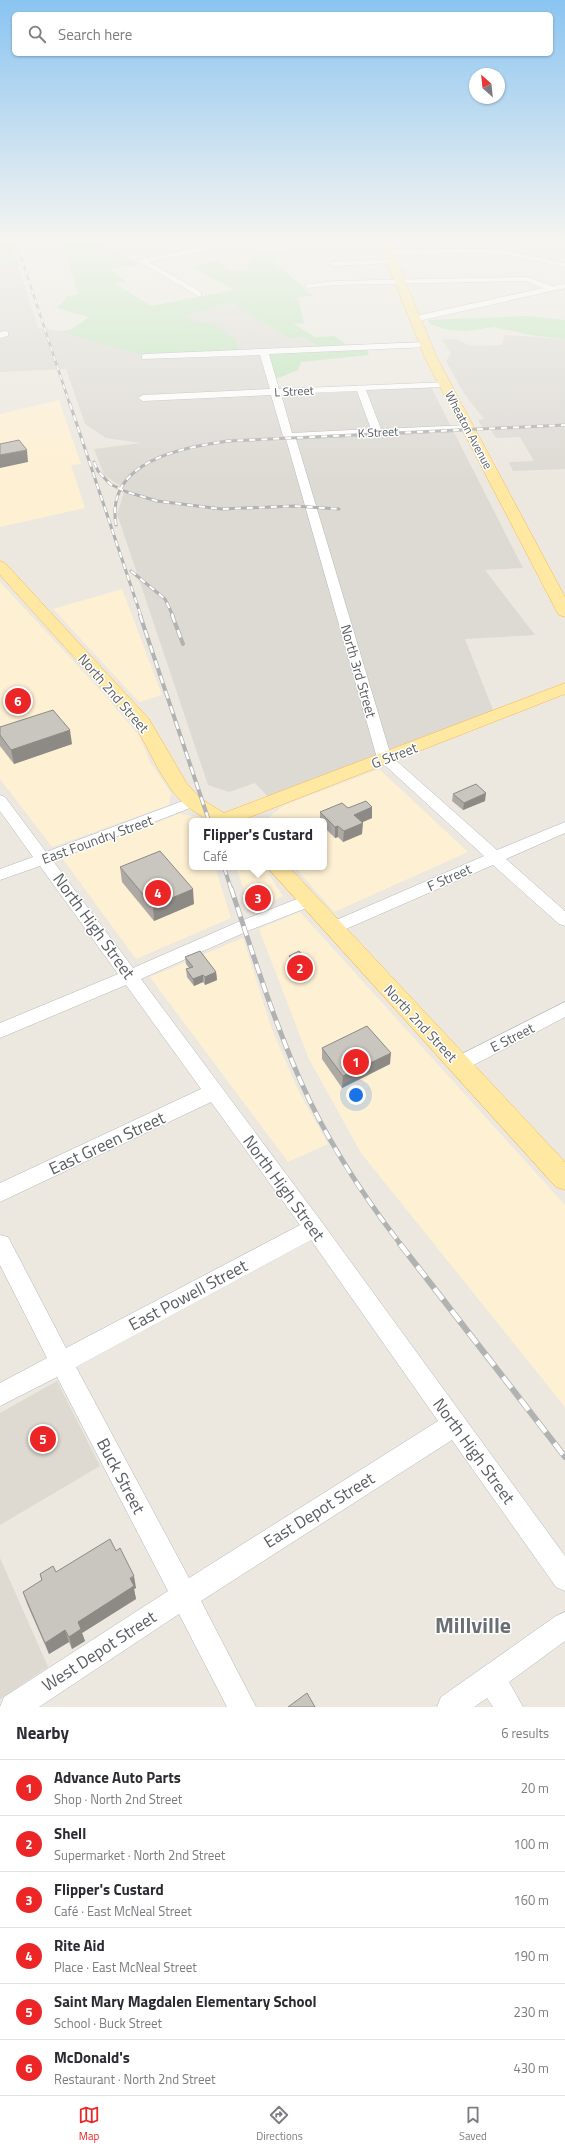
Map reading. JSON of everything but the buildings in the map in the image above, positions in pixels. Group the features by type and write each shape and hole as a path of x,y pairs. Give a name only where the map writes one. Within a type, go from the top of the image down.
{"main road":[{"name":"Wheaton Avenue","path":"415,322 444,384 565,612"},
{"name":"North 2nd Street","path":"1,568 143,723 169,772 193,802 217,818"},
{"name":"G Street","path":"230,818 565,688"},
{"path":"193,802 202,801 228,807 269,803"},
{"path":"262,818 269,803"},
{"name":"North 2nd Street","path":"280,870 565,1179"}],"street":[{"path":"145,357 425,345"},
{"name":"North 3rd Street","path":"264,352 288,436 291,438 384,758"},
{"name":"L Street","path":"143,398 444,384"},
{"path":"360,387 377,432"},
{"name":"K Street","path":"288,436 468,428"},
{"path":"384,758 565,920"},
{"name":"North High Street","path":"0,800 314,1228 565,1578"},
{"name":"East Foundry Street","path":"0,875 193,802"},
{"name":"F Street","path":"334,928 565,827"},
{"path":"0,1031 244,926 308,901"},
{"name":"E Street","path":"458,1064 565,1009"},
{"name":"East Green Street","path":"0,1193 214,1092"},
{"name":"East Powell Street","path":"0,1395 314,1228"},
{"name":"Buck Street","path":"0,1244 242,1707"},
{"name":"East Depot Street","path":"184,1596 455,1424"},
{"name":"West Depot Street","path":"14,1707 184,1596"},
{"path":"451,1707 565,1625"},
{"path":"490,1678 509,1707"}],"shaded area":[{"path":"0,322 36,322 38,328 219,351 214,324 197,322 261,322 288,338 304,337 323,349 267,351 276,391 430,385 523,568 485,570 535,635 465,639 495,715 272,801 255,783 229,792 208,785 117,514 125,489 104,475 94,449 141,443 106,438 85,424 66,369 0,372"},
{"path":"505,335 565,339 565,469 513,471 509,462 534,461 520,437 496,438 489,427 482,427 478,420 484,419 463,392 446,361 451,353 442,340 456,339 471,346 501,345"},
{"path":"59,400 81,464 71,465 85,508 0,527 0,414"},
{"path":"0,582 106,696 140,737 150,762 171,793 169,805 52,847 0,779"},
{"path":"122,589 162,695 139,702 53,609"},
{"path":"379,769 468,852 334,912 298,870 327,870 327,818 270,818 271,815 285,805"},
{"path":"179,814 199,817 189,818 189,870 216,870 231,918 136,959 62,858"},
{"path":"237,870 266,870 283,896 252,912"},
{"path":"300,912 565,1205 565,1407 361,1153 309,1059 259,929"},
{"path":"243,938 271,1027 298,1090 328,1144 288,1162 150,977"},
{"path":"57,1381 100,1466 0,1525 0,1413"},
{"path":"0,1558 48,1667 0,1699"}],"green space":[{"path":"82,322 197,322 214,324 236,340 238,350 150,357 61,332 72,329"},
{"path":"261,322 304,322 304,323 294,324 315,337 334,336 352,348 366,347 369,355 301,362 298,370 273,380 267,351 322,349 304,337 288,338"},
{"path":"429,322 565,322 565,339 530,335 494,327 466,331 444,329 430,324"}],"railway":[{"path":"42,322 70,405"},
{"path":"70,404 141,616"},
{"path":"121,489 134,472 150,462 189,448 228,441 565,425"},
{"path":"94,462 98,471 110,484 121,489"},
{"path":"116,525 116,503 121,489"},
{"path":"121,489 157,501 222,509 294,506 339,509"},
{"path":"131,571 165,599 173,616"},
{"path":"140,615 208,818"},
{"path":"172,615 183,644"},
{"path":"225,870 231,889"},
{"path":"231,888 272,1010 311,1104 359,1187 401,1245"},
{"path":"400,1244 565,1457"}],"place":[{"name":"McDonald's","path":"18,701"},
{"name":"Rite Aid","path":"158,893"},
{"name":"Flipper's Custard","path":"258,898"},
{"name":"Shell","path":"300,968"},
{"name":"Advance Auto Parts","path":"356,1062"},
{"name":"Saint Mary Magdalen Elementary School","path":"43,1439"}],"district":[{"name":"Millville","path":"473,1625"}]}
